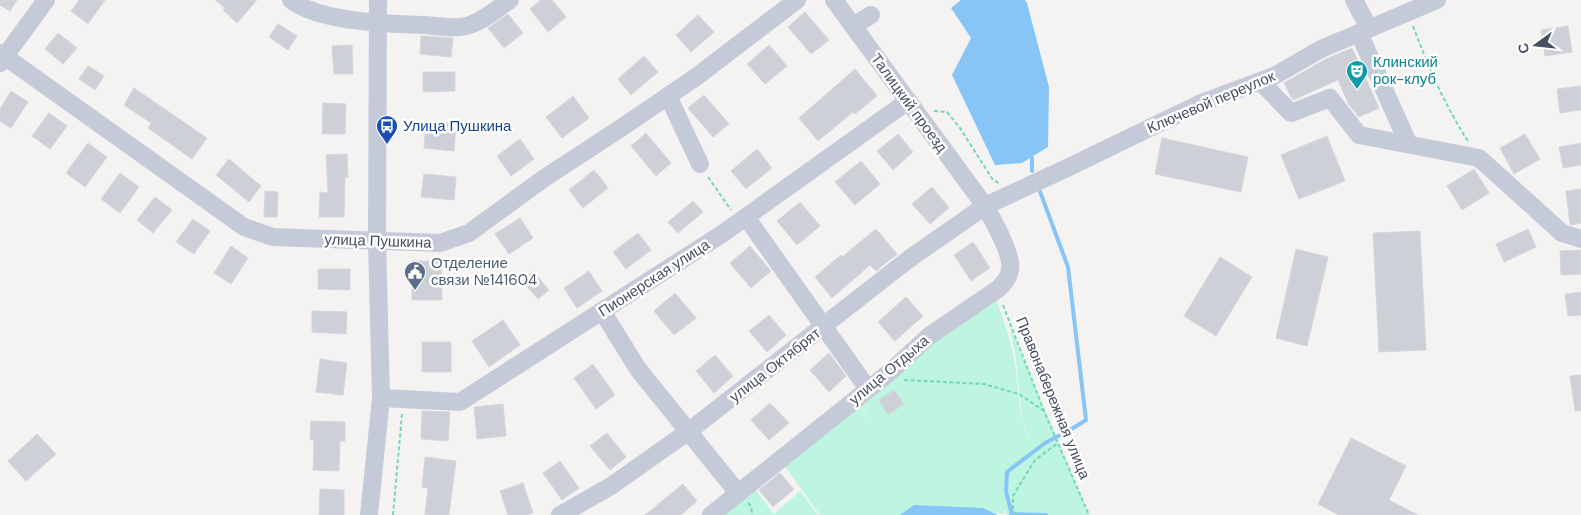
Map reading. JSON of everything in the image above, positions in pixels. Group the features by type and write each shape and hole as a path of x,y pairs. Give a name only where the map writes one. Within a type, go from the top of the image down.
{"street":[{"path":"1,58 46,0"},
{"path":"290,0 297,5 323,14 377,23 461,27 481,20 510,0"},
{"path":"369,515 381,398 378,240 378,0"},
{"name":"улица Пушкина","path":"1,58 244,227 273,237 440,243 469,232 543,179 696,77 797,0"},
{"name":"Талицкий проезд","path":"834,0 985,206"},
{"path":"1354,0 1408,143"},
{"name":"Ключевой переулок","path":"985,206 1199,104 1261,82 1321,49 1437,0"},
{"path":"853,26 871,14"},
{"path":"1261,82 1291,113 1330,98 1360,135 1479,158 1562,233 1581,239"},
{"path":"668,96 700,164"},
{"name":"Пионерская улица","path":"381,398 460,402 742,220 912,106"},
{"name":"улица Отдыха","path":"711,515 891,371 928,336 1006,282 1011,267 1001,236 985,206"},
{"name":"улица Октябрят","path":"560,515 611,486 690,431 909,259 985,206"},
{"path":"742,220 868,388"},
{"path":"602,311 638,369 690,431 738,493"}],"path":[{"path":"1408,13 1427,65 1458,126 1479,158"},
{"path":"912,106 947,112 960,128 993,180 1000,183"},
{"path":"700,164 742,220"},
{"name":"Правонабережная улица","path":"998,289 1009,323 1044,411 1090,515"},
{"path":"891,371 901,380 984,384 1019,394 1044,411"},
{"path":"393,515 403,399"},
{"path":"1016,515 1013,510 1013,496 1035,460 1058,443"}],"green space":[{"path":"995,296 1012,350 1022,418 1016,359 1009,324 1089,515 1007,515 1004,510 1004,514 923,506 910,515 820,515 780,460 851,393 875,426 852,392"},
{"path":"747,479 774,514 800,491 818,515 710,515"}],"water":[{"path":"961,0 1025,0 1027,3 1049,87 1048,147 1022,163 995,165 952,75 971,38 951,8"},
{"path":"914,505 983,508 998,515 900,515"}],"building":[{"path":"0,0 17,0 10,11 0,5"},
{"path":"79,0 105,0 88,24 71,11"},
{"path":"215,0 257,0 237,23 223,10 225,8"},
{"path":"541,0 552,0 566,17 548,32 530,9"},
{"path":"805,12 829,40 811,54 788,27"},
{"path":"508,14 523,33 504,48 488,28"},
{"path":"698,15 714,32 691,52 676,35"},
{"path":"278,24 297,36 288,50 269,37"},
{"path":"1568,26 1572,52 1545,56 1541,30"},
{"path":"58,33 77,48 63,64 45,49"},
{"path":"421,36 453,38 451,57 420,54"},
{"path":"352,45 353,74 334,74 332,46"},
{"path":"769,45 787,66 765,84 747,64"},
{"name":"Клинский рок-клуб","path":"1352,48 1379,108 1359,117 1349,105 1338,80 1293,100 1284,83 1326,59"},
{"path":"644,56 658,72 631,95 618,79"},
{"path":"88,66 104,76 95,90 79,79"},
{"path":"855,69 877,96 855,114 853,112 818,141 799,118"},
{"path":"423,72 455,72 455,91 423,92"},
{"path":"1581,86 1581,110 1560,113 1557,89"},
{"path":"134,88 207,138 192,159 148,128 151,123 124,105"},
{"path":"11,91 28,102 11,128 0,121 0,109"},
{"path":"704,95 729,124 713,137 688,108"},
{"path":"573,96 589,118 562,138 546,117"},
{"path":"323,103 346,104 345,134 322,134"},
{"path":"49,113 67,126 50,149 32,136"},
{"path":"426,121 456,124 454,151 424,148"},
{"path":"646,133 671,163 656,176 631,146"},
{"path":"898,134 913,152 893,170 877,151"},
{"path":"1525,134 1540,159 1514,174 1500,148"},
{"path":"1327,136 1345,181 1299,199 1281,155"},
{"path":"1162,138 1248,157 1241,192 1155,174"},
{"path":"520,139 534,159 511,176 497,156"},
{"path":"88,143 107,157 85,187 66,173"},
{"path":"1581,143 1581,165 1563,168 1559,147"},
{"path":"757,149 772,168 746,189 731,171"},
{"path":"347,154 348,177 345,177 344,217 319,217 320,192 328,193 326,155"},
{"path":"229,159 261,186 249,202 216,175"},
{"path":"861,161 880,184 855,205 835,182"},
{"path":"1474,169 1489,193 1462,210 1447,186"},
{"path":"594,170 608,188 583,208 569,190"},
{"path":"120,173 139,187 120,213 101,199"},
{"path":"424,174 456,177 454,200 421,197"},
{"path":"932,187 949,208 930,224 912,204"},
{"path":"1581,189 1581,223 1570,225 1566,191"},
{"path":"265,191 278,192 277,217 264,217"},
{"path":"155,197 172,210 153,233 137,220"},
{"path":"693,201 703,212 678,233 668,222"},
{"path":"800,202 820,226 797,245 777,221"},
{"path":"520,218 533,238 509,254 495,234"},
{"path":"193,219 210,231 194,254 176,242"},
{"path":"876,229 897,254 876,271 870,265 832,298 815,277"},
{"path":"1528,229 1536,247 1504,262 1496,244"},
{"path":"1420,231 1426,350 1379,352 1373,233"},
{"path":"638,233 651,250 626,269 613,252"},
{"path":"973,242 990,268 971,281 954,255"},
{"path":"231,246 248,258 231,284 214,273"},
{"path":"750,246 771,271 751,288 730,263"},
{"path":"1296,249 1328,257 1307,346 1276,338"},
{"path":"1581,250 1581,274 1561,275 1560,251"},
{"path":"1220,257 1252,277 1216,336 1184,316"},
{"path":"412,261 441,261 442,300 412,300"},
{"path":"318,269 350,269 350,290 318,289"},
{"path":"533,271 549,290 538,299 522,281"},
{"path":"589,271 602,291 577,308 564,288"},
{"path":"1581,292 1581,315 1568,316 1565,294"},
{"path":"675,293 696,318 674,335 654,311"},
{"path":"906,297 923,316 895,341 878,322"},
{"path":"312,311 347,312 346,334 312,332"},
{"path":"769,315 786,335 767,352 749,331"},
{"path":"503,320 520,345 489,367 472,341"},
{"path":"422,342 451,342 451,372 422,372"},
{"path":"829,353 846,376 829,392 810,370"},
{"path":"715,355 733,376 714,393 696,371"},
{"path":"320,359 347,363 343,395 316,392"},
{"path":"593,364 615,395 596,409 574,378"},
{"path":"1581,375 1581,411 1575,411 1570,376"},
{"path":"894,390 904,404 888,415 879,400"},
{"path":"770,403 789,423 769,440 751,420"},
{"path":"503,404 506,436 477,439 474,407"},
{"path":"422,411 450,412 448,441 421,439"},
{"path":"311,421 345,422 345,441 340,441 339,471 313,470 314,440 310,440"},
{"path":"607,433 626,457 610,470 590,446"},
{"path":"37,434 56,454 26,481 8,461"},
{"path":"1351,438 1406,466 1389,500 1418,515 1339,515 1318,504"},
{"path":"425,457 456,461 449,515 425,515 428,488 422,487"},
{"path":"560,461 579,488 562,500 543,473"},
{"path":"780,473 794,489 773,507 759,490"},
{"path":"523,483 533,513 527,515 508,515 500,491"},
{"path":"683,484 697,501 681,515 645,515"},
{"path":"320,489 344,490 344,515 319,515"}],"waterway":[{"path":"1032,158 1032,171"},
{"path":"1012,515 1006,491 1007,472 1045,443 1086,420 1068,267 1038,186"},
{"path":"1011,514 1046,515"}],"place":[{"name":"Клинский рок-клуб","path":"1357,90"},
{"name":"Улица Пушкина","path":"387,145"},
{"name":"Отделение связи №141604","path":"415,291"}]}
